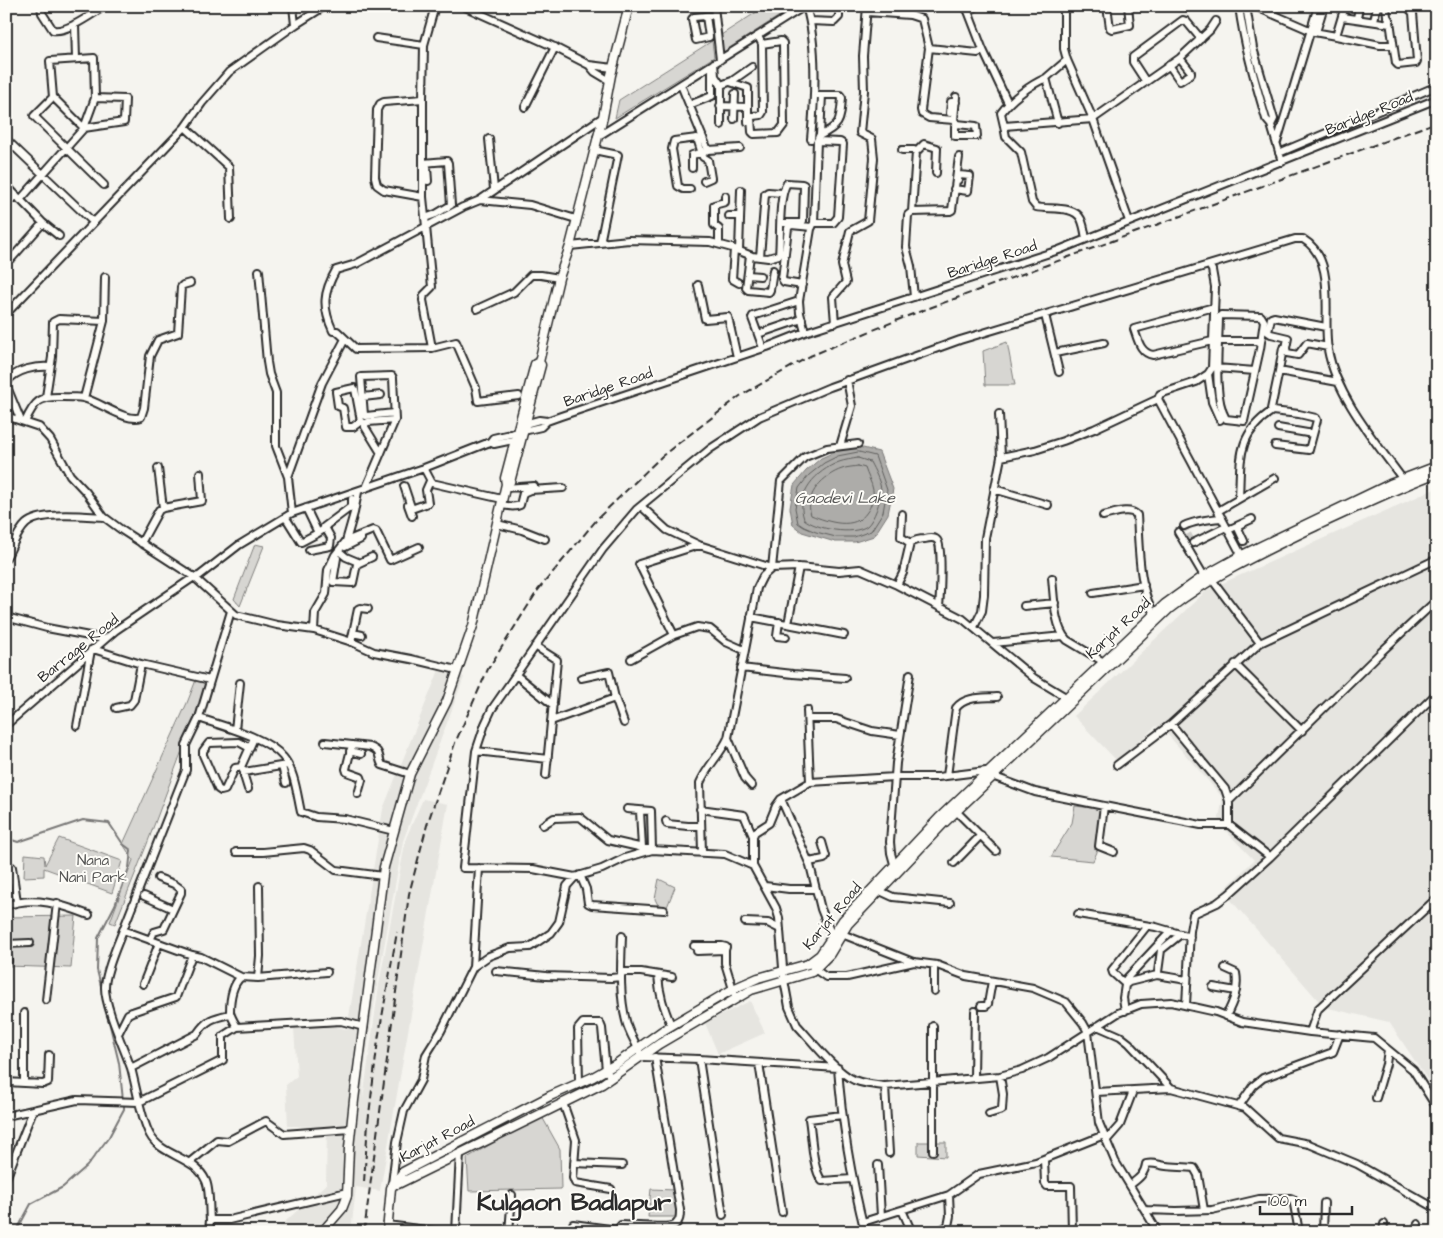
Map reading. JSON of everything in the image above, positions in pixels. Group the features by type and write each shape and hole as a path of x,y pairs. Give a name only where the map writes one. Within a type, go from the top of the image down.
{"main road":[{"path":"322,1232 342,1209 347,1192 351,1129 383,876 394,831 410,774 447,701 473,626 506,486 505,478 520,432 535,364 539,362 570,246 629,6"},
{"name":"Karjat Road","path":"392,1184 398,1184 611,1078 659,1044 751,990 812,972 811,966 843,920 953,808 1070,699 1180,592 1244,558 1437,466"},
{"name":"Karjat Road","path":"1405,482 1437,473"},
{"name":"Karjat Road","path":"392,1184 403,1172 550,1096 606,1070 671,1025 734,989 758,978 784,970 811,966 830,954 848,924 880,891 899,863"},
{"path":"387,1228 392,1184"}],"street":[{"path":"41,6 42,13 53,30 59,31 105,6"},
{"path":"293,6 295,25"},
{"path":"6,314 185,127 202,103 229,72 324,6"},
{"path":"432,348 423,300 424,295 432,287 423,197 425,163 423,99 424,45 435,6"},
{"path":"463,6 555,47 589,65 613,68"},
{"path":"714,6 715,76 721,85 721,125"},
{"path":"598,136 805,6 810,21 818,95 813,225 799,300 805,332"},
{"path":"810,21 834,22 839,16 839,6"},
{"path":"977,6 966,8 1008,103"},
{"path":"1064,6 1064,49 1067,60 1093,119 1129,221"},
{"path":"1107,6 1110,28 1112,29 1130,25 1128,6"},
{"path":"1239,6 1250,62 1266,119 1272,125 1282,162"},
{"path":"1246,6 1253,48 1274,119 1272,125"},
{"path":"1254,6 1269,9 1313,31 1380,45 1393,44"},
{"path":"1313,31 1318,6"},
{"path":"1277,143 1313,31 1324,6"},
{"path":"1336,36 1345,6"},
{"path":"1357,19 1358,6"},
{"path":"1374,21 1376,6"},
{"path":"1386,6 1386,16 1390,24 1396,63 1398,65 1416,63 1418,61 1412,13 1407,6"},
{"path":"835,324 833,297 846,282 842,265 850,231 868,221 874,158 872,139 860,133 864,91 863,56 867,9 910,15 922,19 929,48 922,114 929,118 955,122 956,99"},
{"path":"706,16 714,15"},
{"path":"1342,17 1390,24"},
{"path":"1146,82 1133,62 1133,57 1183,20 1201,39"},
{"path":"1004,126 1093,119 1180,58 1210,30 1216,20"},
{"path":"75,24 76,59"},
{"path":"758,36 762,44 762,112 760,115 751,118 752,132 754,134 778,133 784,126 783,42 762,44"},
{"path":"376,38 424,45"},
{"path":"525,107 555,47"},
{"path":"929,48 978,53 983,50"},
{"path":"6,202 19,198 44,175 84,128 94,98 94,58 50,61 53,97 84,128"},
{"path":"1169,65 1180,81 1182,81 1191,72 1180,58"},
{"path":"1067,60 1046,78 1035,83 1008,103 1001,113 1006,137 1021,152 1032,202 1042,208 1054,208 1075,213 1080,218 1086,239"},
{"path":"689,105 712,96 715,63"},
{"path":"589,65 595,72 610,81"},
{"path":"721,85 730,82 752,67"},
{"path":"1046,78 1058,123"},
{"path":"730,82 748,88 748,125"},
{"path":"681,84 705,152 703,157 708,160 711,178 704,181"},
{"path":"1280,153 1437,86"},
{"path":"734,118 735,94"},
{"path":"816,138 832,130 841,120 842,98 840,95 818,95"},
{"path":"53,97 34,116 104,185"},
{"path":"84,128 124,122 125,99 94,98"},
{"path":"947,98 956,99"},
{"path":"423,99 384,102 380,104 377,110 375,177 377,185 384,190 423,197"},
{"path":"950,113 951,102 956,99"},
{"name":"Baridge Road","path":"424,468 490,442 494,444 540,420 547,421 805,332 835,324 1059,250 1437,99"},
{"path":"720,106 748,107"},
{"path":"519,396 478,401 476,388 456,342 432,348 356,349 337,331 333,331 327,318 324,304 336,270 356,264 453,212 480,200 603,118"},
{"path":"185,127 228,167 230,219"},
{"path":"690,189 682,189 678,186 672,143 674,141 697,138 705,152"},
{"path":"802,284 784,282 782,279 788,228 791,225 833,223 838,217 843,144 816,138"},
{"path":"489,139 494,189"},
{"path":"8,141 93,222"},
{"path":"914,297 911,266 906,247 908,215 912,212 916,152 924,144 937,148 936,173"},
{"path":"692,168 692,155 740,148"},
{"path":"594,150 618,155 600,243"},
{"path":"902,150 914,150 916,152"},
{"path":"912,212 952,210 959,157"},
{"path":"425,163 447,161 453,212"},
{"path":"425,163 428,181"},
{"path":"570,246 629,240 718,244 750,255 768,258 779,255 782,193 787,183 804,185 803,221 801,223 781,222"},
{"path":"6,185 43,223 59,236"},
{"path":"739,283 732,279 740,216 741,190"},
{"path":"760,257 765,194 768,192 782,193"},
{"path":"718,244 719,229 714,225 714,205 723,204 725,196"},
{"path":"480,200 530,205 576,219"},
{"path":"425,218 451,205"},
{"path":"729,216 740,216"},
{"path":"6,258 12,258 43,223"},
{"path":"652,850 625,858 602,869 577,876 533,869 463,868 476,751 492,709 603,550 641,506 710,449 759,417 847,380 960,340 1295,239 1303,239 1315,248 1322,267 1327,293 1326,328 1328,346 1338,382 1359,419 1405,482"},
{"path":"750,255 746,288 748,290 769,292 773,270"},
{"path":"1210,265 1214,280 1215,341"},
{"path":"259,271 267,362 276,394 276,446 288,477 292,513"},
{"path":"476,309 514,292 531,276 542,275 560,278"},
{"path":"748,275 760,276"},
{"path":"84,398 104,321 106,277"},
{"path":"23,422 40,400 46,397 84,398 131,418 141,417 144,408 150,356 158,340 178,333 181,287 190,284"},
{"path":"698,285 705,319 728,317 737,357"},
{"path":"763,348 752,318 753,316 799,300"},
{"path":"1214,307 1134,329 1142,349 1147,354 1153,355 1215,341 1261,341"},
{"path":"1045,315 1059,372"},
{"path":"1213,370 1223,414 1226,418 1244,421 1261,341 1264,321 1260,316 1221,315 1219,317 1215,341 1213,370 1212,402 1220,420"},
{"path":"1326,328 1272,317 1269,333 1288,338 1287,353 1298,355 1307,343 1328,346"},
{"path":"758,334 796,323 802,319"},
{"path":"46,397 52,328 56,320 104,321"},
{"path":"1272,409 1285,338"},
{"path":"288,477 322,383 346,339"},
{"path":"1055,353 1104,343"},
{"path":"23,422 7,382 15,374 30,369 50,367"},
{"path":"1001,457 1035,450 1094,429 1158,399 1160,394 1196,382 1213,370 1255,371"},
{"path":"1279,371 1338,382"},
{"path":"366,488 395,417 392,376 361,377 364,415 395,417"},
{"path":"840,446 852,406 847,380"},
{"path":"381,453 365,427 363,422 355,389 336,392 338,406 343,408 346,427 363,422 395,417"},
{"path":"362,397 381,395"},
{"path":"1158,399 1244,558"},
{"path":"1239,498 1244,444 1248,433 1272,411 1316,418 1309,450 1275,446"},
{"path":"974,627 982,611 985,538 1001,457 999,414"},
{"path":"6,416 39,427 50,439 70,475 86,492 104,517 194,577 236,615 277,625 314,630 374,652 457,670"},
{"path":"1278,428 1313,434"},
{"path":"702,852 699,789 704,774 726,745 728,738 757,588 763,576 772,568 780,481 805,457 827,448 858,444"},
{"path":"158,468 163,508"},
{"path":"194,577 199,576 264,529 292,513 424,468 430,481 519,511"},
{"path":"141,543 159,510 202,501 200,473"},
{"path":"397,478 412,516"},
{"path":"1218,511 1275,478"},
{"path":"404,486 411,507 414,508 428,503 426,490 430,481"},
{"path":"501,504 515,507 520,505 523,492 565,486 506,486"},
{"path":"994,489 1048,505"},
{"path":"286,518 301,542 321,531 324,526 352,506 355,493"},
{"path":"314,630 315,614 326,594 337,559 344,547 355,493"},
{"path":"641,506 667,530 699,545 772,568 799,567 839,571 860,569 897,585 963,619 1034,678 1070,699"},
{"path":"306,508 321,531 330,534 331,538 330,546 309,550"},
{"path":"1103,516 1127,512 1137,515 1139,552 1144,586 1156,616"},
{"path":"902,514 901,538 910,543"},
{"path":"6,558 21,530 32,520 53,515 104,517"},
{"path":"1184,526 1204,520 1210,521 1222,518"},
{"path":"1193,543 1252,519"},
{"path":"497,524 522,530 546,539"},
{"path":"1237,526 1244,541"},
{"path":"330,580 328,570 336,555 344,547 373,530 376,531 390,560 419,547"},
{"path":"1178,532 1208,577 1260,643"},
{"path":"910,543 931,538 936,538 939,542 941,563 939,607"},
{"path":"344,547 361,539"},
{"path":"897,585 903,573 910,543"},
{"path":"674,635 639,564 699,545"},
{"path":"344,547 346,557 358,562 372,558"},
{"path":"1116,765 1171,724 1260,643 1437,559"},
{"path":"330,580 333,582 354,583 358,562"},
{"path":"788,624 799,567"},
{"name":"Barrage Road","path":"6,726 116,630 194,577"},
{"path":"1052,578 1059,626 1063,636 1106,663"},
{"path":"1092,593 1144,586"},
{"path":"1229,801 1437,600"},
{"path":"1024,606 1055,603"},
{"path":"351,642 358,610 360,608 368,609"},
{"path":"209,1232 207,1182 190,1162 168,1152 150,1136 136,1102 131,1068 111,1015 105,988 122,930 186,770 186,745 198,718 231,611"},
{"path":"6,617 47,628 105,639"},
{"path":"751,617 778,624 788,624 844,635"},
{"path":"778,624 777,636 786,637"},
{"path":"631,659 674,635 697,628 710,629 726,642 744,650"},
{"path":"353,633 362,636"},
{"path":"993,642 1063,636"},
{"path":"535,646 557,660 546,775"},
{"path":"77,726 92,650 210,680"},
{"path":"116,708 130,705 134,700 141,664"},
{"path":"1235,664 1302,731"},
{"path":"741,668 845,678"},
{"path":"582,678 609,672 615,698 624,723"},
{"path":"516,674 553,705"},
{"path":"899,863 891,853 890,842 896,763 910,674"},
{"path":"236,730 240,683"},
{"path":"1186,1005 1193,914 1217,903 1270,858 1437,692"},
{"path":"947,776 956,708 959,704 974,698 997,697"},
{"path":"551,721 615,698"},
{"path":"808,710 810,782"},
{"path":"198,718 236,730 274,748 284,758 280,765 286,783"},
{"path":"808,718 836,719 872,731 900,735"},
{"path":"1171,724 1224,789 1229,801 1229,825"},
{"path":"248,789 243,770 254,738"},
{"path":"728,738 745,778 752,786"},
{"path":"250,748 239,742 210,743 203,751 204,760 218,789 221,791 225,790 235,768 243,770 280,765 292,775 301,812 316,817 345,819 394,831"},
{"path":"325,742 351,748 370,747 380,755 382,765 410,774"},
{"path":"351,748 361,754"},
{"path":"351,748 346,772 361,776 362,780 358,794"},
{"path":"476,751 548,759"},
{"path":"753,836 755,832 769,824 781,799 810,782 989,774 1035,792 1201,824 1229,825 1270,858"},
{"path":"781,799 809,862 815,889 832,936"},
{"path":"1104,806 1099,846 1114,852"},
{"path":"953,808 996,851"},
{"path":"627,809 651,812 652,850"},
{"path":"700,809 744,815 753,836 753,866 776,908 789,1007 797,1025 838,1068 853,1079 868,1084 885,1086 1000,1076 1022,1070 1048,1058 1125,1010 1141,1004 1171,1002 1242,1022 1310,1032 1374,1038 1413,1070 1437,1108"},
{"path":"640,811 642,848"},
{"path":"543,826 554,818 580,817 608,840 652,850 725,854 753,866"},
{"path":"666,821 667,824 672,825 701,826"},
{"path":"954,863 981,835"},
{"path":"809,862 824,859 826,856 822,842"},
{"path":"236,852 262,852 304,848 310,850 336,870 383,876"},
{"path":"12,867 18,902"},
{"path":"392,1184 404,1111 421,1080 426,1054 441,1031 473,967 479,868"},
{"path":"577,876 586,889 588,903 592,905 664,910"},
{"path":"473,967 489,956 510,948 530,947 551,933 559,922 567,886 577,876"},
{"path":"150,940 154,932 164,929 182,893 181,888 158,878"},
{"path":"6,880 14,880"},
{"path":"258,978 260,956 259,886"},
{"path":"765,886 789,890 815,889"},
{"path":"880,891 893,897 950,903"},
{"path":"144,896 173,909"},
{"path":"1310,1032 1318,1009 1437,898"},
{"path":"6,906 18,902 57,904 89,915"},
{"path":"46,1000 57,904"},
{"path":"1078,914 1147,926 1190,937"},
{"path":"746,922 768,923 780,929"},
{"path":"1147,926 1112,970 1113,973 1123,982 1157,975 1187,978"},
{"path":"122,930 201,957 241,977 258,978 327,972"},
{"path":"1125,1010 1125,985 1171,932"},
{"path":"842,934 914,962 934,965 966,976 1033,988 1066,1002 1084,1023 1088,1032 1099,1123 1115,1161 1158,1232"},
{"path":"1158,972 1161,950 1181,934"},
{"path":"622,936 622,974 626,1023 641,1057 838,1068"},
{"path":"6,944 30,943"},
{"path":"143,984 159,943"},
{"path":"622,974 623,947"},
{"path":"6,948 8,961"},
{"path":"695,948 725,950 725,963 736,998"},
{"path":"118,1032 128,1014 176,997 192,955"},
{"path":"811,966 826,976 847,977 914,962"},
{"path":"934,965 934,991"},
{"path":"1225,968 1236,973 1235,1000 1226,1016"},
{"path":"496,971 546,976 611,978 622,974 672,977"},
{"path":"658,975 658,990 661,1002 671,1025"},
{"path":"237,1027 230,1014 233,989 237,980 241,977"},
{"path":"981,1006 988,1004 992,981"},
{"path":"1213,988 1236,991"},
{"path":"974,1078 975,1011"},
{"path":"24,1013 24,1084"},
{"path":"131,1068 196,1034 212,1018 230,1014"},
{"path":"6,1116 77,1100 136,1102 223,1060 223,1036 237,1027 341,1021 364,1027"},
{"path":"579,1083 578,1029 583,1022 600,1023 606,1070 611,1078"},
{"path":"933,1026 933,1151"},
{"path":"1097,1026 1120,1036 1171,1088"},
{"path":"1239,1106 1253,1086 1263,1078 1333,1052 1340,1034"},
{"path":"1376,1098 1388,1050"},
{"path":"6,1082 43,1084 48,1082 49,1055"},
{"path":"573,1224 616,1231 622,1225 643,1228 674,1226 679,1220 680,1210 655,1057"},
{"path":"699,1059 723,1215"},
{"path":"760,1063 782,1212"},
{"path":"838,1068 842,1115 852,1179 865,1232"},
{"path":"989,1114 1002,1110 1000,1076"},
{"path":"885,1086 889,1153"},
{"path":"1096,1092 1171,1088 1245,1108 1278,1138 1309,1144 1357,1164 1437,1209"},
{"path":"863,1222 949,1195 979,1174 1044,1159 1105,1138 1120,1126 1133,1091"},
{"path":"563,1103 576,1140 574,1183 611,1189"},
{"path":"6,1179 33,1110"},
{"path":"842,1115 810,1119 816,1161 822,1181 852,1179"},
{"path":"190,1162 217,1140 228,1141 266,1120 284,1134 351,1129"},
{"path":"456,1232 460,1153"},
{"path":"1044,1159 1045,1183 1047,1186 1071,1186 1072,1232"},
{"path":"574,1163 622,1166"},
{"path":"1130,1185 1140,1177 1146,1170 1146,1164 1149,1163 1194,1168 1198,1175 1204,1210"},
{"path":"878,1164 881,1216"},
{"path":"210,1220 229,1220 347,1192"},
{"path":"509,1232 512,1195"},
{"path":"936,1232 948,1226 950,1216 949,1195"},
{"path":"1146,1210 1176,1212 1204,1210 1259,1199 1290,1198 1293,1199 1299,1232"},
{"path":"1323,1232 1324,1203"},
{"path":"902,1210 910,1228 916,1232"},
{"path":"1414,1232 1418,1224"},
{"path":"387,1228 442,1232"}],"shaded area":[{"path":"1437,488 1437,1094 1389,1022 1324,1007 1223,891 1254,860 1218,823 1223,798 1169,736 1156,726 1118,762 1074,716 1207,590"},
{"path":"439,670 464,677 403,841 364,1071 363,1099 379,985 406,838 423,799 448,804 380,1191 356,1187 351,1232 274,1232 326,1184 327,1127 288,1126 286,1085 297,1076 294,1028 329,1026 347,1029 383,809"},
{"path":"750,1001 765,1033 718,1054 705,1023"}],"green space":[{"path":"766,6 795,6 723,52 721,35"},
{"path":"712,41 714,57 615,118 619,100"},
{"path":"1007,342 1015,385 985,385 983,351"},
{"path":"255,544 264,546 240,606 234,599"},
{"path":"196,680 207,684 115,924 110,922 133,860 123,844"},
{"path":"1075,806 1101,809 1097,852 1093,861 1051,857 1072,823"},
{"name":"Nana Nani Park","path":"59,838 122,861 112,893 44,868 44,876 24,877 25,854 44,856 45,865"},
{"path":"659,879 675,887 667,907 658,905 655,899"},
{"path":"76,916 71,968 6,966 6,917"},
{"path":"541,1115 560,1149 561,1189 469,1191 467,1158"},
{"path":"918,1142 946,1142 946,1157 918,1155"},
{"path":"651,1189 675,1190 677,1217 648,1217"}],"water":[{"name":"Gaodevi Lake","path":"859,447 879,452 893,489 888,514 874,536 855,542 835,542 802,532 793,525 790,508 794,485 821,458 837,451"}],"waterway":[{"path":"6,838 18,842 83,820 109,823 123,844 131,850 129,868 115,905 98,938 97,970 103,994"},
{"path":"106,1009 119,1063 123,1100"},
{"path":"16,1232 31,1204 63,1187 87,1166 109,1137 124,1109 124,1104"}],"tunnel":[{"path":"1184,526 1193,543"}],"railway":[{"path":"364,1232 409,894 427,825 455,743 488,669 538,590 599,517 662,456 740,396 810,356 905,317 1437,122"},
{"path":"364,1182 368,1123 378,1040 397,932"}],"district":[{"name":"Kulgaon Badlapur","path":"574,1201"}]}
